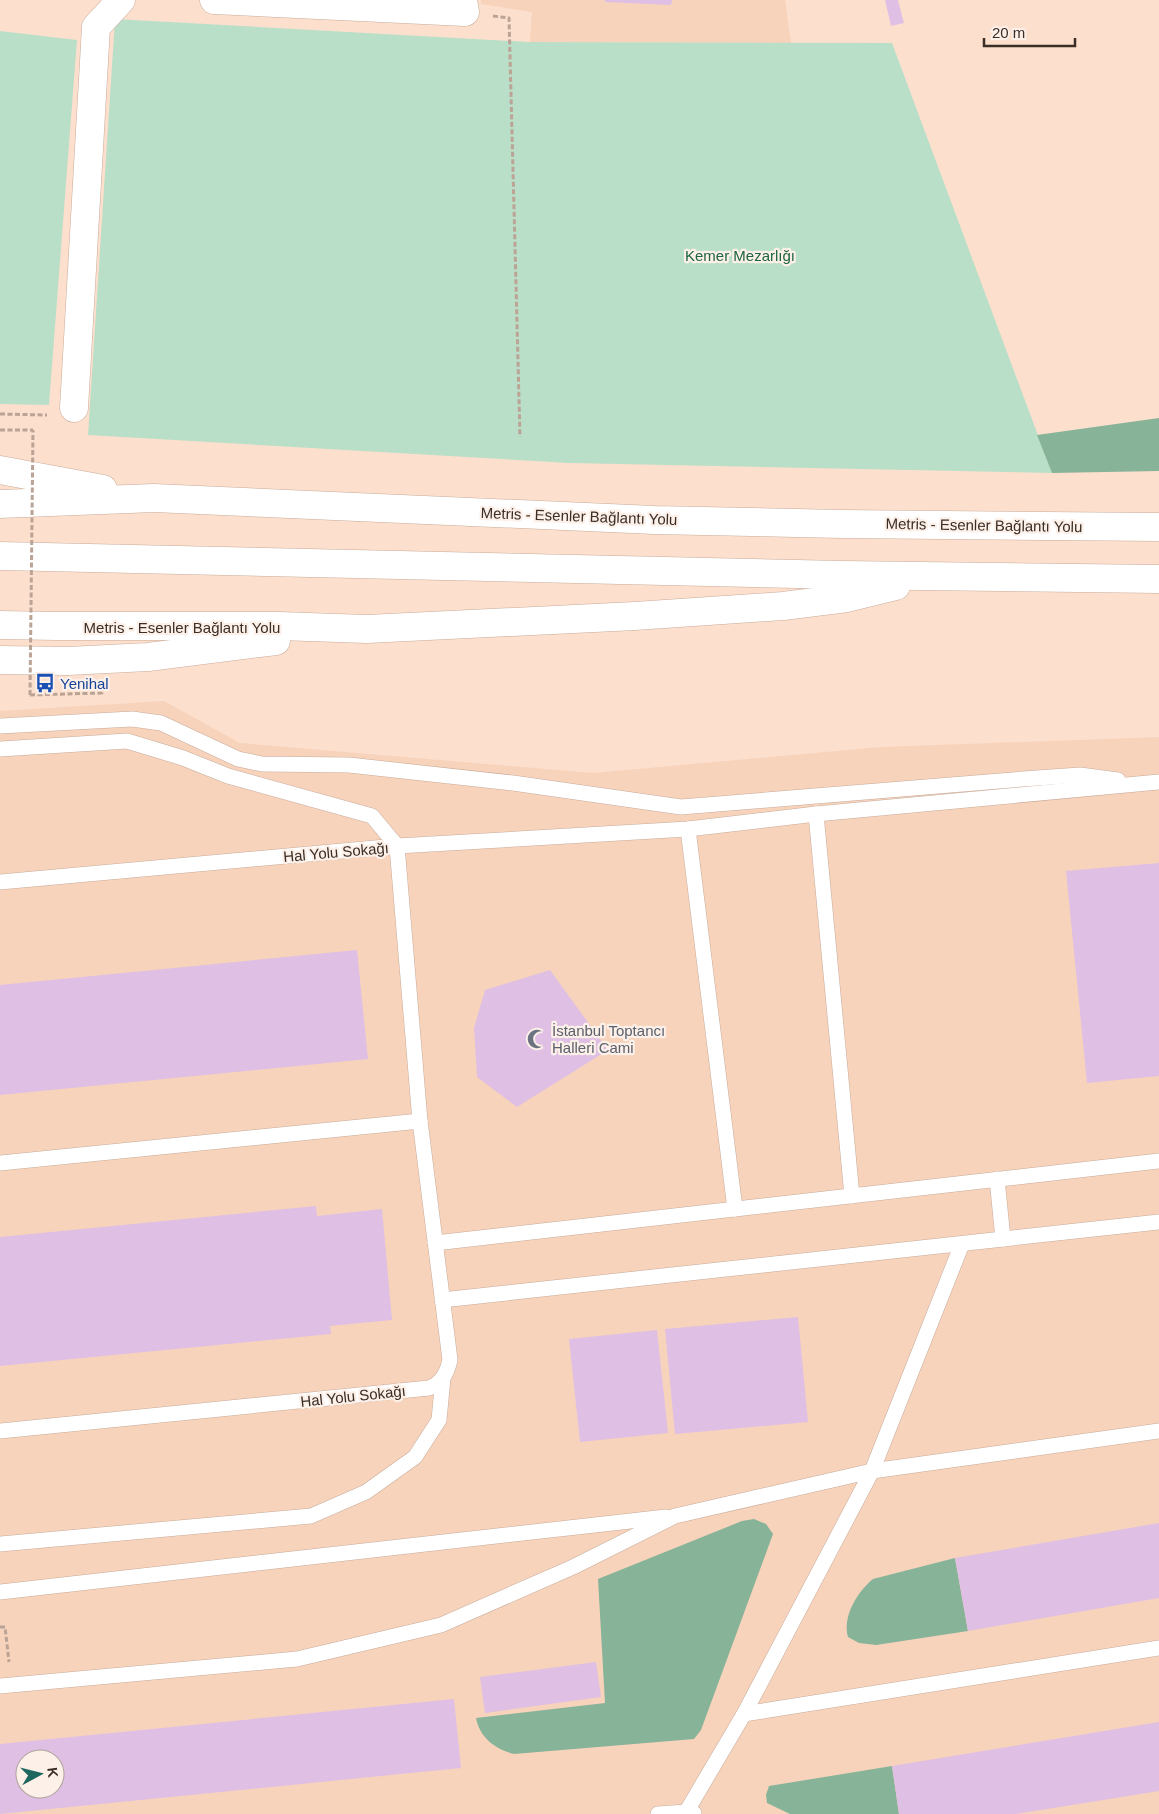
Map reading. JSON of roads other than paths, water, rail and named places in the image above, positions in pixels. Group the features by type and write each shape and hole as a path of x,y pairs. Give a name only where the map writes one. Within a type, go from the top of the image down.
{"main road":[{"path":"74,408 96,28 121,0"},
{"path":"214,0 464,6"},
{"path":"0,470 154,498"},
{"name":"Metris - Esenler Bağlantı Yolu","path":"0,504 154,498 654,520 1159,527"},
{"name":"Metris - Esenler Bağlantı Yolu","path":"0,556 931,577 1159,579"},
{"name":"Metris - Esenler Bağlantı Yolu","path":"0,624 57,626 279,626 367,629 634,616 783,606 848,598 931,577"},
{"path":"0,660 68,661 148,657 367,629"}],"lane":[{"path":"0,726 132,719 161,723 238,759 262,764 349,765 513,782 681,807 721,805 932,785 1080,775 1151,782"},
{"path":"0,749 127,741 183,758 228,776 372,816 397,846 688,829 816,814 1151,782"},
{"path":"816,814 852,1196"},
{"path":"688,829 735,1209"},
{"name":"Hal Yolu Sokağı","path":"0,882 397,846 420,1121 450,1360 448,1370 443,1378 437,1385 429,1388 0,1431"},
{"path":"0,1163 420,1121"},
{"path":"435,1243 1159,1161"},
{"path":"997,1179 1004,1239"},
{"path":"442,1300 1159,1222"},
{"path":"658,1814 689,1813 744,1714 872,1471 962,1244"},
{"path":"0,1544 311,1516 366,1492 415,1457 439,1420 443,1378"},
{"path":"0,1592 675,1516 872,1471 1159,1431"},
{"path":"6,1686 297,1659 441,1625 573,1568 675,1516"},
{"path":"744,1714 1159,1648"}],"place":[{"name":"Yenihal","path":"45,683"},
{"name":"İstanbul Toptancı Halleri Cami","path":"537,1039"}],"park label":[{"name":"Kemer Mezarlığı","path":"740,255"}]}
